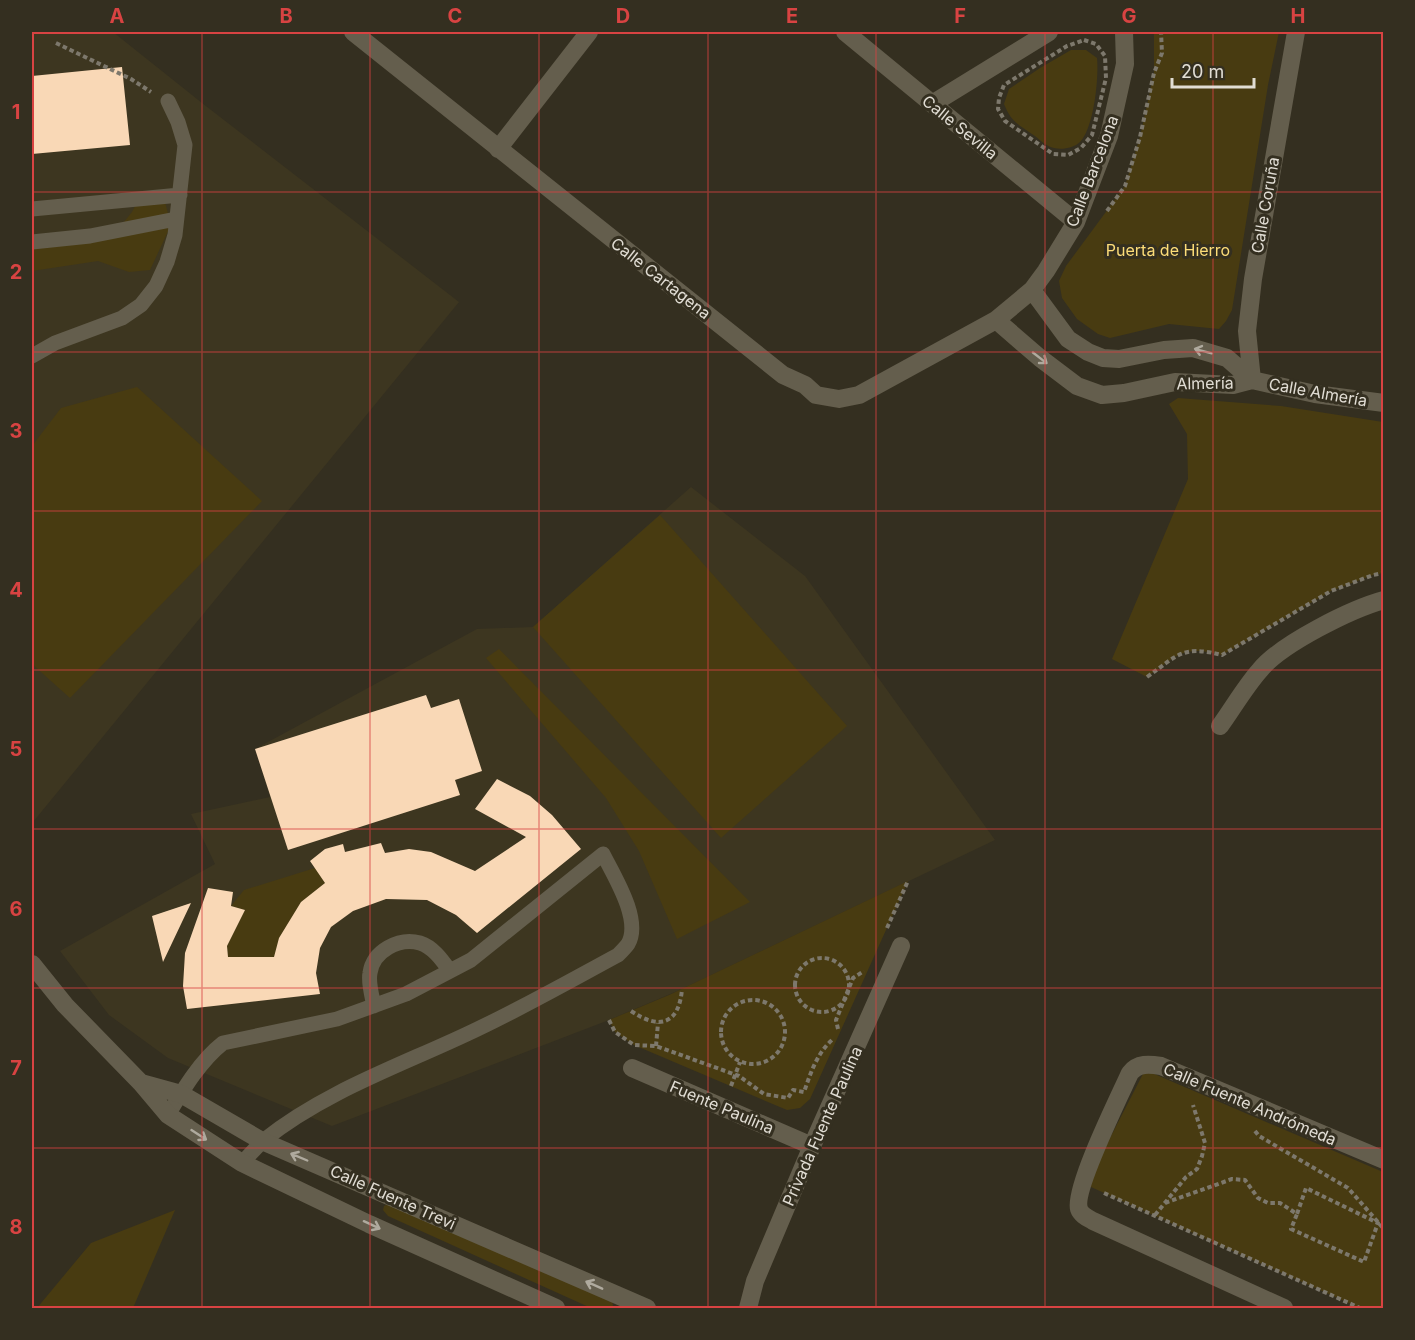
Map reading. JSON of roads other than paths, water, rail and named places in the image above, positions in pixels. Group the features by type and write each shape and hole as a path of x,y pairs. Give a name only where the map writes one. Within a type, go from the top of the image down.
{"street":[{"name":"Calle Cartagena","path":"353,32 783,375 805,385 816,394 839,399 860,395 996,321"},
{"path":"498,149 589,32"},
{"name":"Calle Sevilla","path":"845,32 1076,222"},
{"path":"932,104 1049,32"},
{"name":"Calle Barcelona","path":"996,321 1032,290 1076,222 1110,136 1125,64 1124,32"},
{"name":"Calle Coruña","path":"1252,380 1247,331 1253,279 1296,32"},
{"name":"Almería","path":"1032,290 1068,339 1088,352 1104,358 1119,358 1164,350 1193,348 1227,358 1252,380"},
{"name":"Almería","path":"996,321 1077,386 1102,394 1124,393 1175,382 1233,385 1252,380"},
{"name":"Calle Almería","path":"1252,380 1315,394 1383,403"},
{"path":"1220,726 1261,668 1286,648 1368,604 1383,600"},
{"name":"Privada Fuente Paulina","path":"748,1308 755,1281 812,1146 901,946"},
{"name":"Calle Fuente Trevi","path":"32,964 71,1012 141,1083 168,1115 242,1163 369,1224 556,1308"},
{"name":"Calle Fuente Andrómeda","path":"1284,1308 1093,1221 1079,1208 1079,1200 1089,1167 1130,1073 1144,1065 1161,1066 1383,1160"},
{"name":"Fuente Paulina","path":"632,1068 812,1146"},
{"name":"Calle Fuente Trevi","path":"141,1083 181,1094 262,1141 647,1308"}],"lane":[{"path":"32,356 56,343 122,318 141,305 156,286 167,262 175,235 185,145 168,100"},
{"path":"32,209 180,195"},
{"path":"32,243 90,236 176,219"},
{"path":"168,1115 215,1049 223,1043 337,1019 406,994 471,960 603,854 630,911 632,929 629,943 618,956 470,1033 355,1085 292,1120 262,1141 242,1163"},
{"path":"374,1006 370,973 383,950 393,944 407,941 420,943 431,949 450,971"}],"park label":[{"name":"Puerta de Hierro","path":"1168,250"}]}
